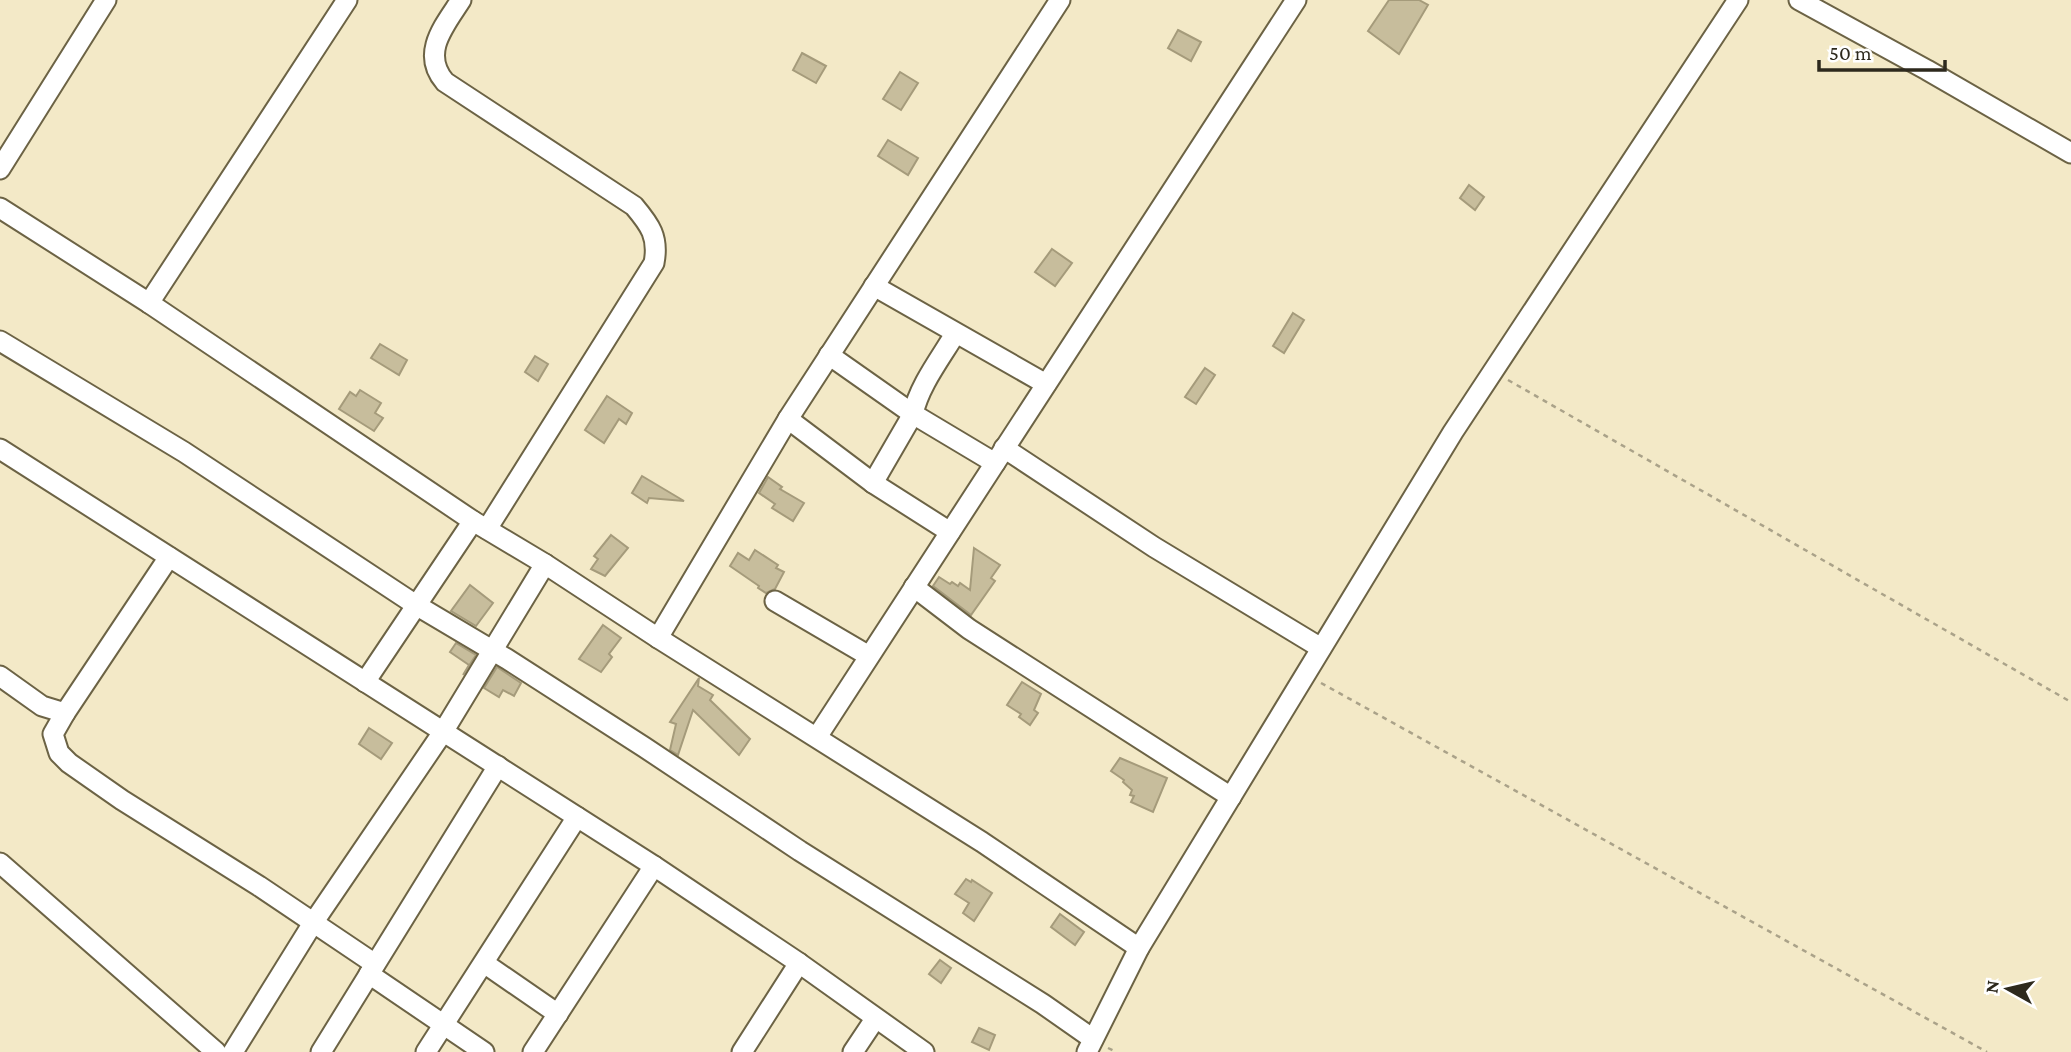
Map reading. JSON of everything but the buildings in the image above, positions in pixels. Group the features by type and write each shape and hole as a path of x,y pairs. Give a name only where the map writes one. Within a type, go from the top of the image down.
{"street":[{"path":"0,169 106,0"},
{"path":"149,303 347,0"},
{"path":"365,682 416,605 480,525 654,263 655,235 634,206 445,82 439,75 435,68 435,49 439,34 461,0"},
{"path":"657,638 788,419 1060,0"},
{"path":"817,737 1296,0"},
{"path":"0,341 195,459 416,605 644,747 844,880 1043,1004 1090,1046 1139,948 1452,432 1738,0"},
{"path":"1799,0 2071,153"},
{"path":"0,208 149,303 480,525 982,842 1139,948"},
{"path":"874,286 1046,384"},
{"path":"873,482 955,334"},
{"path":"829,355 913,414 1000,456 1321,648"},
{"path":"788,419 873,482 950,533"},
{"path":"0,449 654,866 799,963 924,1052"},
{"path":"169,557 53,734 59,753 122,800 313,923 443,1026 484,1052"},
{"path":"233,1052 313,923 443,732 545,564"},
{"path":"914,587 969,629 1231,797"},
{"path":"775,601 869,656"},
{"path":"0,676 42,706 65,713"},
{"path":"321,1052 498,766"},
{"path":"426,1052 577,817"},
{"path":"0,863 216,1052"},
{"path":"534,1052 654,866"},
{"path":"484,963 558,1014"},
{"path":"747,1050 799,963"},
{"path":"853,1052 875,1019"}],"path":[{"path":"1493,371 2071,702"},
{"path":"1306,675 1987,1052"}]}
